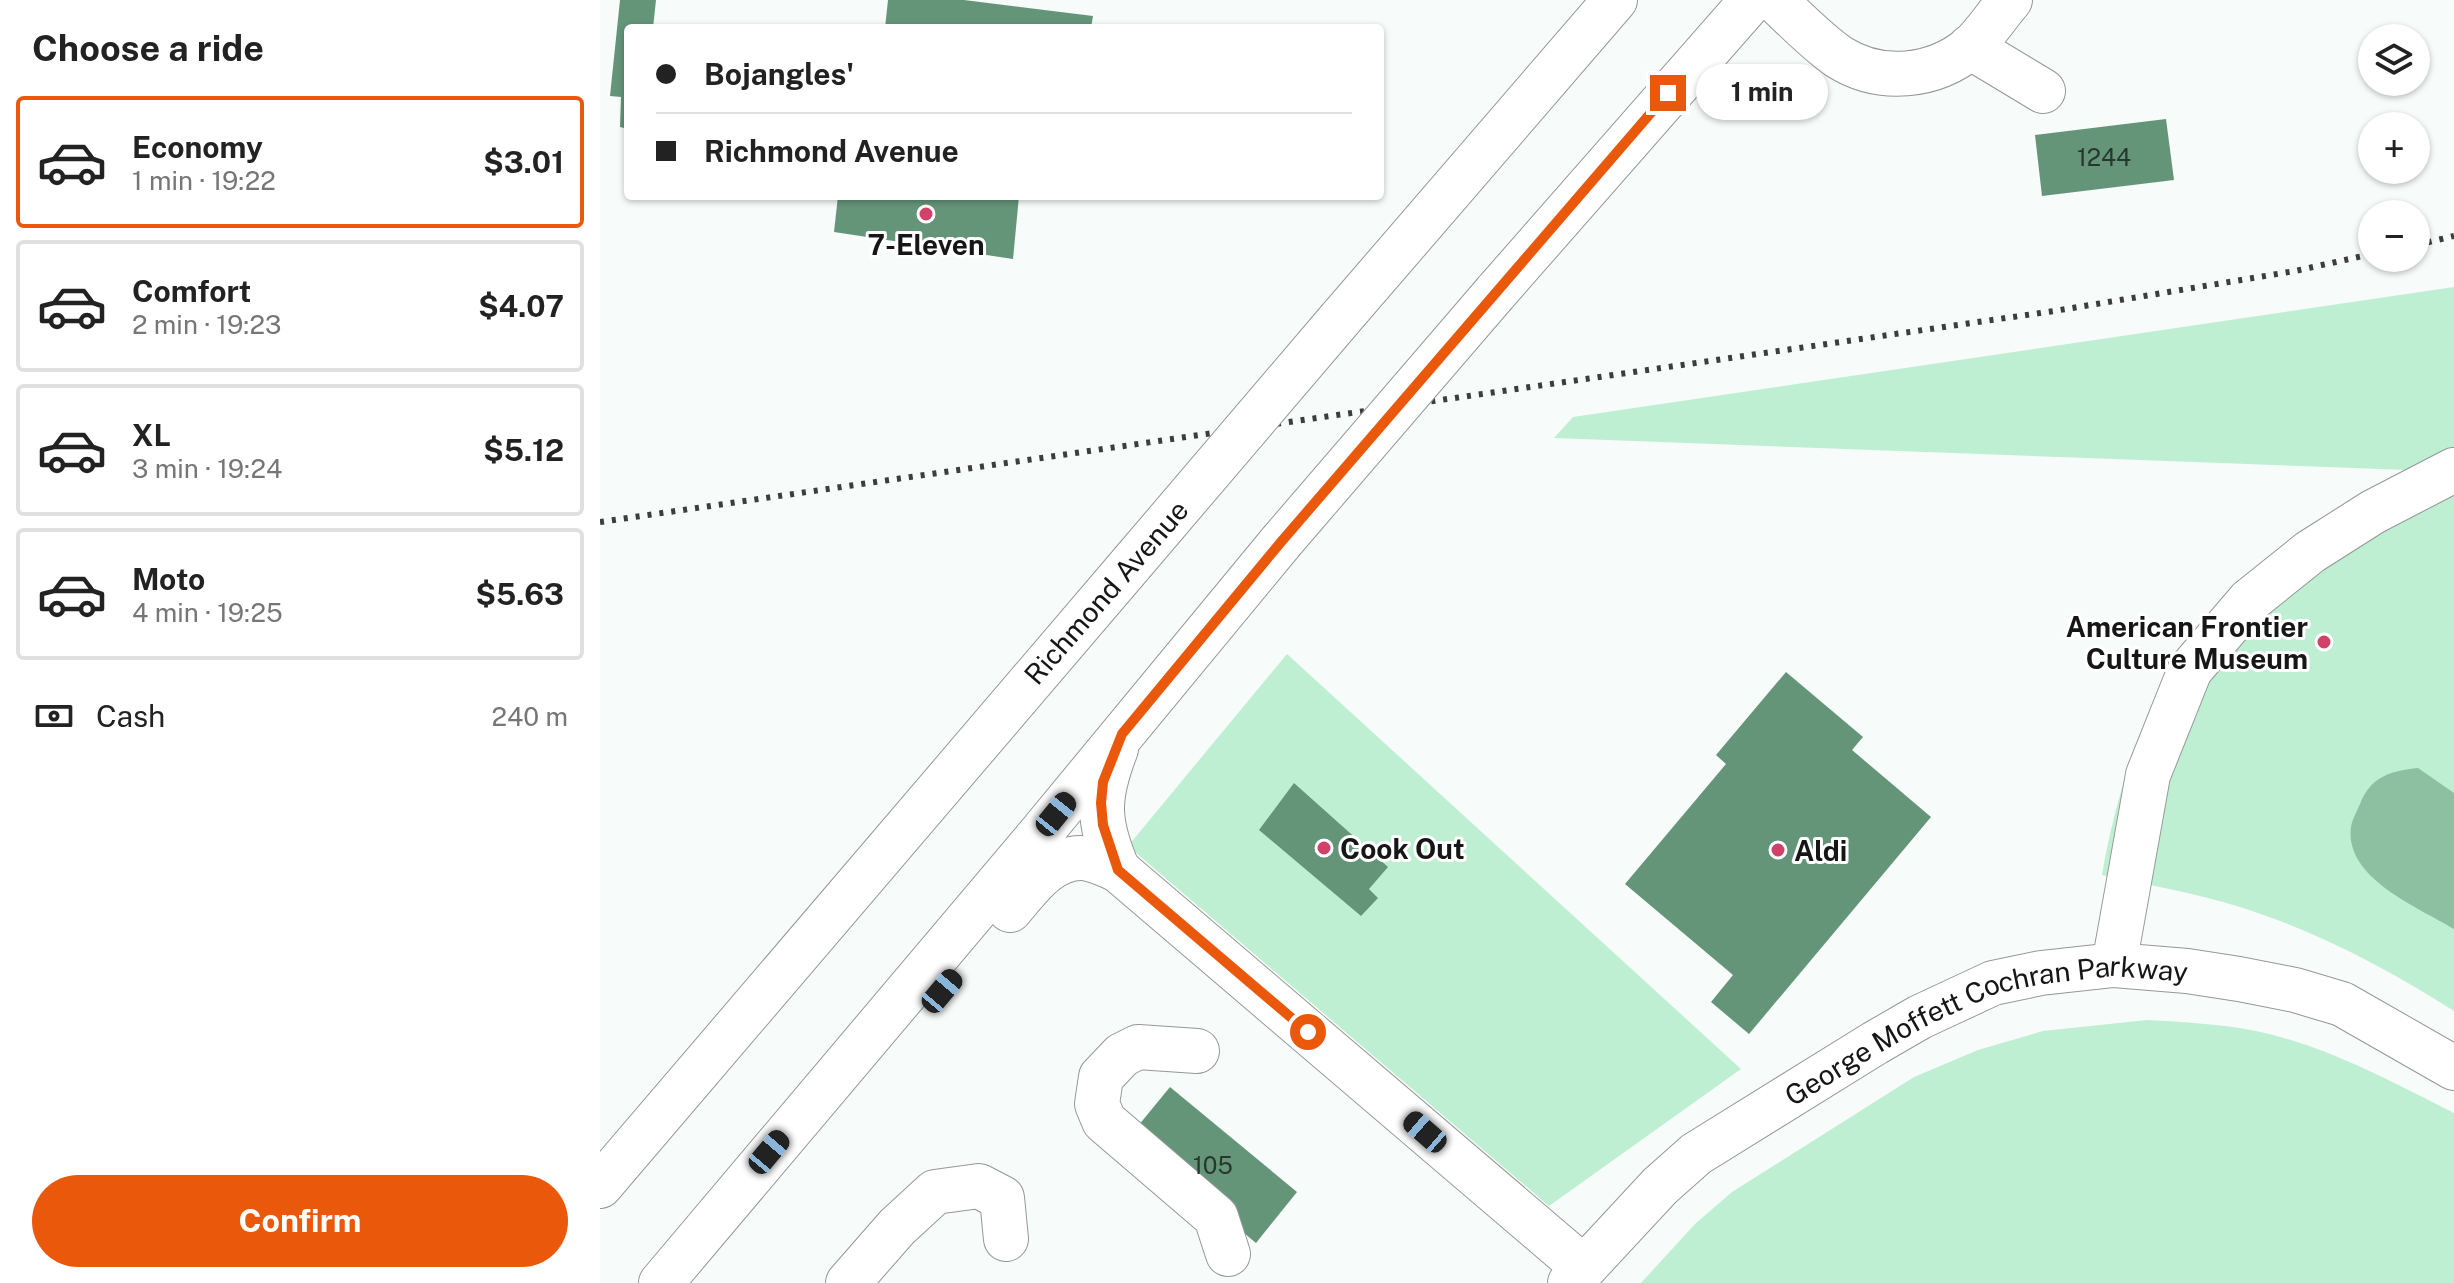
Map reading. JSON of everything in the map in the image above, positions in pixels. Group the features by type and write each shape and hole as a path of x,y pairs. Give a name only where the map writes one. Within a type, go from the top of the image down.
{"main road":[{"name":"Richmond Avenue","path":"600,1186 1615,0"},
{"path":"661,1283 1281,542 1752,0"},
{"path":"1775,0 1840,58 1869,71 1893,75 1936,68 1970,47 2010,0"},
{"path":"1970,47 2043,91"},
{"path":"2114,965 2148,775 2190,670 2249,601 2310,552 2373,512 2454,470"},
{"path":"1118,870 1103,825 1101,803 1103,782 1122,734"},
{"path":"844,1063 902,1037 1040,875 1061,862 1080,858 1118,870 1576,1275"},
{"name":"George Moffett Cochran Parkway","path":"1576,1275 1660,1186 1696,1154 1920,1017 1993,983 2041,973 2114,965 2239,979 2295,990 2342,1004 2454,1068"},
{"path":"1197,1051 1138,1047 1122,1055 1101,1077 1097,1104 1104,1121 1216,1217 1228,1254"},
{"path":"848,1283 897,1227 935,1192 979,1186 1002,1198 1006,1239"}],"shaded area":[{"name":"American Frontier Culture Museum","path":"2454,287 2454,1011 2403,980 2296,927 2240,907 2102,875 2117,806 2139,738 2407,470 1554,438 1573,417"},
{"path":"1287,654 1741,1069 1549,1206 1128,846"},
{"path":"2418,768 2454,793 2454,929 2386,889 2359,861 2352,845 2352,821 2370,787 2391,773"},
{"path":"2147,1020 2229,1027 2282,1038 2358,1066 2454,1113 2454,1283 1641,1283 1695,1224 1732,1192 1914,1077 1978,1050 2043,1031"}],"building":[{"path":"620,0 656,0 653,24 624,24 624,128 620,127 621,97 610,96"},
{"path":"888,0 964,0 1093,16 1092,24 885,24"},
{"path":"2166,119 2174,180 2042,196 2035,135"},
{"name":"7-Eleven","path":"838,200 1019,200 1013,259 834,232"},
{"name":"Aldi","path":"1786,672 1863,737 1852,750 1931,817 1749,1034 1711,1002 1733,975 1625,884 1726,764 1716,755"},
{"name":"Cook Out","path":"1294,783 1388,867 1369,889 1378,898 1361,916 1259,830"},
{"path":"1170,1087 1297,1192 1256,1243 1129,1137"}],"railway":[{"path":"2430,242 2454,236"},
{"path":"600,522 2054,311 2295,271 2358,257"}],"place":[{"name":"7-Eleven","path":"926,214"},
{"name":"American Frontier Culture Museum","path":"2324,642"},
{"name":"Cook Out","path":"1324,848"},
{"name":"Aldi","path":"1778,850"}],"route":[{"path":"1308,1032 1118,870 1103,825 1103,782 1122,734 1281,542 1668,93"}]}
